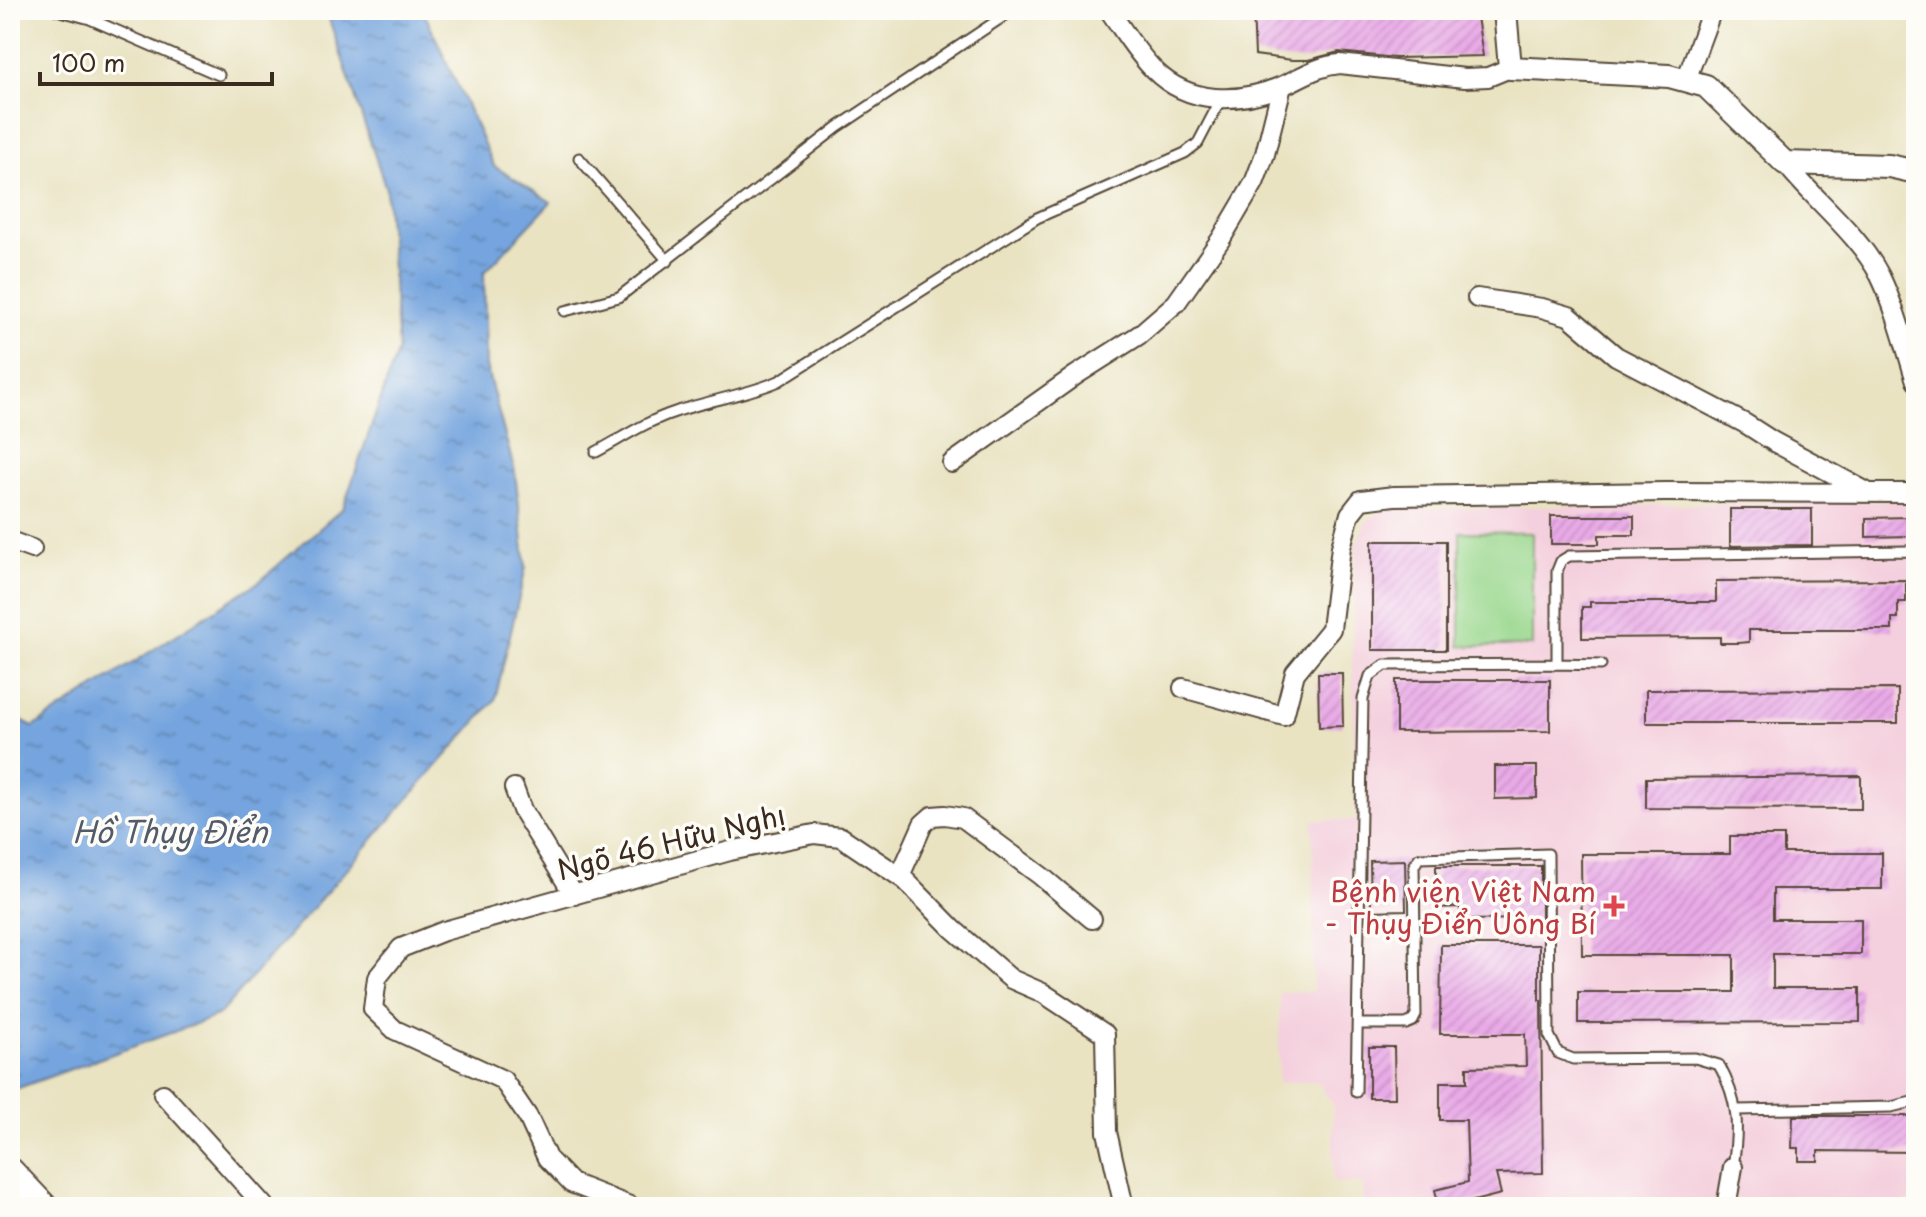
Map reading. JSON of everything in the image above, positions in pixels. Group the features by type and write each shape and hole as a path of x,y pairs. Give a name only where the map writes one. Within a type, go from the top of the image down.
{"main road":[{"path":"14,1183 44,1207"}],"street":[{"path":"1109,10 1155,71 1186,91 1221,99 1255,95 1325,65 1340,64 1465,78 1488,77 1510,68 1629,72 1669,76 1706,86 1785,163 1807,191 1853,238 1879,275 1916,381"},
{"path":"1505,10 1510,68"},
{"path":"1686,80 1712,10"},
{"path":"952,463 1076,375 1139,335 1176,303 1221,239 1254,183 1265,154 1282,86"},
{"path":"1785,163 1889,166 1916,172"},
{"path":"1477,298 1542,308 1569,316 1616,356 1869,493"},
{"path":"1183,688 1284,716 1295,673 1331,629 1341,547 1350,514 1361,500 1394,496 1617,493 1916,493"},
{"path":"10,541 32,549"},
{"path":"514,788 522,810 574,895"},
{"path":"900,876 923,824 932,816 963,818 1041,876 1092,919"},
{"name":"Ngõ 46 Hữu Nghị","path":"632,1207 571,1183 547,1158 528,1117 503,1080 395,1030 373,1009 377,978 401,948 444,931 730,851 814,834 841,837 900,876 953,929 1011,979 1043,993 1105,1034 1107,1132 1124,1207"},
{"path":"163,1094 265,1207"},
{"path":"1726,1207 1733,1167"}],"lane":[{"path":"57,10 90,19 219,75"},
{"path":"565,311 619,297 838,127 1013,10"},
{"path":"596,452 675,412 759,390 779,381 1037,218 1185,153 1198,143 1221,99"},
{"path":"579,158 668,261"},
{"path":"1557,664 1557,571 1561,561 1569,556 1909,551 1916,554"},
{"path":"1356,1092 1363,699 1370,676 1385,665 1601,665"},
{"path":"1358,1024 1406,1024 1413,1021 1416,1015 1414,866 1419,858 1548,854 1549,1035 1558,1053 1573,1059 1695,1058 1719,1065 1729,1083 1737,1110 1733,1167"},
{"path":"1737,1110 1891,1107 1916,1101"}],"shaded area":[{"name":"Bệnh viện Việt Nam - Thụy Điển Uông Bí","path":"1916,501 1916,1200 1877,1207 1363,1207 1363,1184 1333,1183 1333,1106 1318,1082 1278,1083 1280,992 1313,991 1313,820 1356,820 1352,651 1356,544 1367,520 1387,509"}],"green space":[{"path":"1460,532 1532,533 1532,646 1460,646"}],"water":[{"name":"Hồ Thụy Điển","path":"326,10 423,10 494,166 551,202 484,273 486,366 515,472 526,567 495,700 218,1016 10,1091 10,715 33,727 260,581 343,508 398,349 386,189"}],"building":[{"path":"1253,10 1476,10 1483,56 1396,58 1339,52 1308,60 1292,60 1255,55"},
{"path":"1730,509 1812,509 1812,545 1730,546"},
{"path":"1551,516 1634,516 1634,535 1599,535 1599,544 1551,544"},
{"path":"1910,517 1911,536 1866,537 1866,518"},
{"path":"1372,541 1446,541 1446,650 1372,650"},
{"path":"1906,580 1906,602 1898,602 1898,618 1892,618 1892,630 1749,630 1749,642 1738,643 1720,643 1720,637 1582,638 1582,607 1590,607 1590,602 1716,602 1716,581"},
{"path":"1318,673 1342,673 1343,726 1319,727"},
{"path":"1396,680 1550,680 1550,731 1396,732"},
{"path":"1898,689 1898,723 1646,723 1646,690"},
{"path":"1495,766 1537,766 1537,798 1495,799"},
{"path":"1861,776 1861,809 1646,808 1646,778"},
{"path":"1730,836 1784,836 1784,853 1882,853 1882,889 1773,889 1773,919 1861,919 1861,954 1773,954 1773,988 1860,988 1860,1022 1578,1023 1578,992 1734,992 1734,955 1582,955 1581,854 1730,854"},
{"path":"1405,860 1406,910 1371,911 1370,861"},
{"path":"1436,866 1541,866 1541,919 1460,920 1460,907 1436,908"},
{"path":"1441,945 1539,945 1541,1000 1543,1173 1496,1174 1501,1194 1450,1207 1439,1207 1435,1190 1468,1182 1466,1120 1440,1120 1440,1082 1467,1082 1467,1067 1526,1066 1525,1034 1440,1034"},
{"path":"1369,1047 1394,1047 1395,1098 1369,1098"},
{"path":"1793,1116 1916,1116 1916,1152 1818,1151 1818,1161 1799,1161 1799,1148 1792,1148"}],"place":[{"name":"Bệnh viện Việt Nam - Thụy Điển Uông Bí","path":"1614,906"}]}
